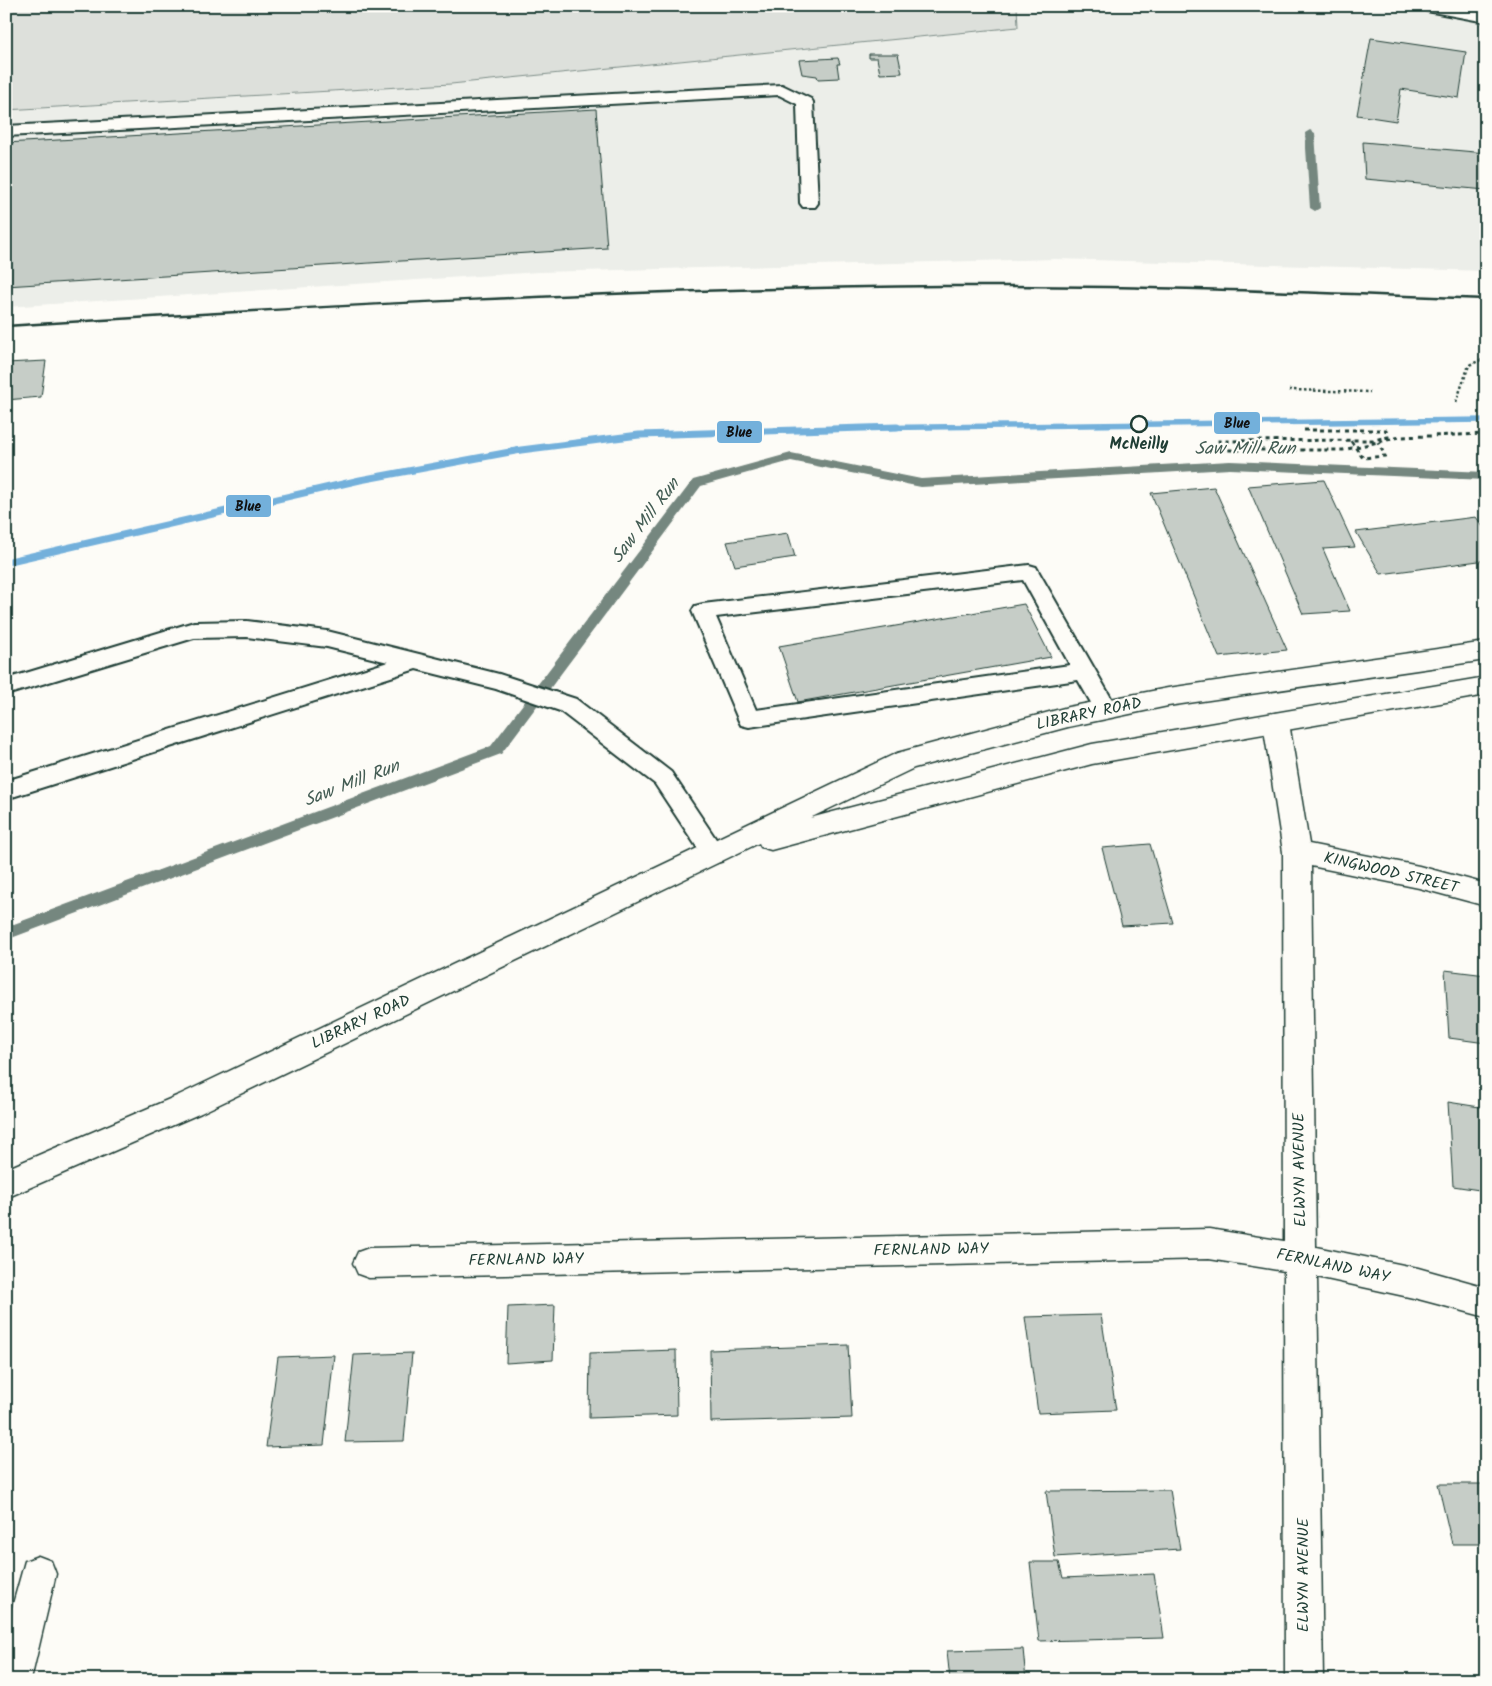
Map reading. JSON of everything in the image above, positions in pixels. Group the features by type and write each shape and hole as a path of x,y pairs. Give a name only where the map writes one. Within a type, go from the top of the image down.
{"main road":[{"name":"LIBRARY ROAD","path":"6,1184 190,1104 714,854 906,760 1068,716 1168,697 1486,651"},
{"name":"LIBRARY ROAD","path":"714,854 1092,754 1486,686"},
{"name":"ELWYN AVENUE","path":"1276,722 1297,852 1304,1680"},
{"name":"KINGWOOD STREET","path":"1297,852 1419,877 1486,895"},
{"name":"FERNLAND WAY","path":"369,1263 1209,1244 1300,1258 1486,1302"},
{"path":"12,1680 38,1574"}],"lane":[{"path":"1428,6 1486,17"},
{"path":"6,131 782,90 806,102 809,203"},
{"path":"1084,671 749,718 703,611 1029,572 1106,710"},
{"path":"6,687 194,630 247,628 328,639 499,682 568,706 663,778 714,854"},
{"path":"6,790 416,661"}],"path":[{"path":"1456,402 1469,365 1486,358"},
{"path":"1289,390 1370,392"},
{"path":"1304,430 1386,430 1388,437 1373,440 1217,441 1218,450 1343,450 1400,437 1486,434"},
{"path":"1351,440 1363,458 1385,456 1378,442"}],"shaded area":[{"path":"6,6 1017,6 1018,27 451,84 6,110"},
{"path":"1017,6 1486,6 1486,271 1056,259 539,272 6,307 6,110 451,84 1018,27"}],"building":[{"path":"1371,38 1466,52 1459,98 1401,89 1396,121 1357,115"},
{"path":"869,54 898,54 902,73 880,74 877,58 869,58"},
{"path":"838,58 840,64 837,64 839,78 818,79 817,76 802,74 799,60"},
{"path":"596,109 607,248 6,286 6,143"},
{"path":"1363,142 1486,153 1486,190 1365,179"},
{"path":"46,361 41,397 6,400 6,363"},
{"path":"1324,480 1355,547 1323,549 1350,611 1303,614 1248,486"},
{"path":"1214,487 1287,650 1219,657 1151,493"},
{"path":"1476,517 1486,531 1486,560 1381,574 1356,532"},
{"path":"788,533 795,557 735,566 727,542"},
{"path":"1024,604 1051,657 798,702 779,646"},
{"path":"1150,844 1173,923 1122,926 1102,848"},
{"path":"1445,970 1486,975 1486,1043 1449,1038"},
{"path":"1448,1102 1486,1108 1486,1191 1453,1186"},
{"path":"555,1305 553,1360 506,1363 508,1307"},
{"path":"1101,1315 1116,1410 1038,1413 1025,1317"},
{"path":"848,1345 852,1418 711,1422 710,1350"},
{"path":"676,1350 677,1415 589,1418 590,1353"},
{"path":"412,1353 404,1441 345,1442 354,1355"},
{"path":"334,1355 324,1445 266,1447 278,1357"},
{"path":"1438,1484 1486,1484 1486,1544 1452,1544"},
{"path":"1170,1490 1180,1549 1055,1557 1046,1491"},
{"path":"1030,1562 1059,1562 1063,1578 1154,1574 1164,1638 1039,1641"},
{"path":"1023,1649 1026,1680 950,1680 947,1651"}],"waterway":[{"path":"1310,133 1315,208"},
{"name":"Saw Mill Run","path":"6,934 496,750 697,483 791,457 921,483 1230,465 1486,476"}],"railway":[{"path":"6,326 474,300 826,288 943,286 1147,288 1486,299"}],"transit line":[{"name":"Blue","path":"6,562 360,480 521,450 639,435 886,427 1486,420"}],"place":[{"name":"McNeilly","path":"1139,424"}]}
